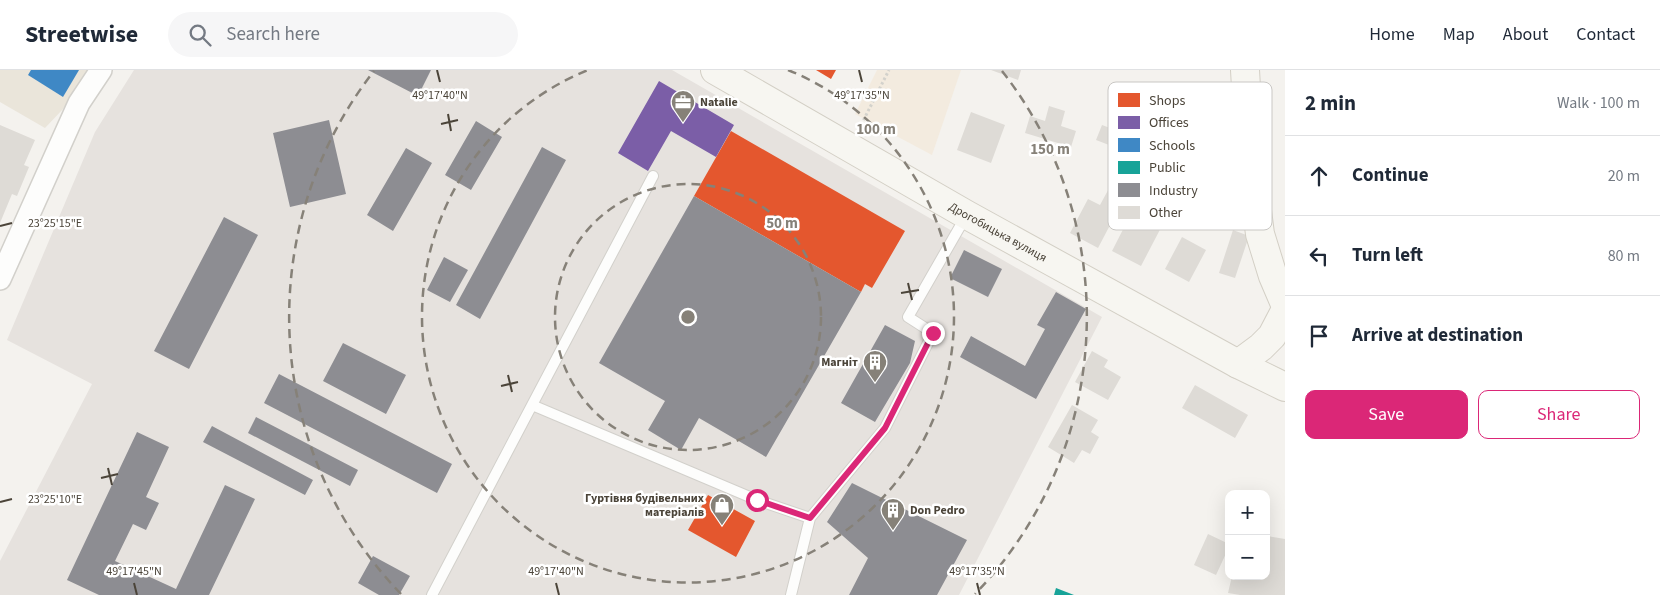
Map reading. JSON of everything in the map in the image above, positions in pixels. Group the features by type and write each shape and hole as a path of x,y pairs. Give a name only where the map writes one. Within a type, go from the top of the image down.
{"main road":[{"name":"Дрогобицька вулиця","path":"715,70 967,215 1238,364 1285,387"},
{"path":"1259,230 1273,276 1285,304"},
{"path":"1238,364 1272,336 1285,311"}],"street":[{"path":"0,279 79,103 101,70"}],"lane":[{"path":"432,595 654,176"},
{"path":"791,595 810,518 885,428 933,333 908,317 967,215"},
{"path":"532,404 757,500 810,518"}],"path":[{"path":"849,147 889,70"}],"shaded area":[{"path":"0,70 88,70 63,109 45,128 0,102"},
{"path":"134,70 672,70 1102,317 959,595 0,595 0,561 92,384 7,340 95,132"},
{"path":"877,70 961,70 932,155 855,114"}],"building: Shops":[{"path":"816,70 836,70 831,79"},
{"path":"731,131 905,231 872,288 865,284 861,292 694,196"},
{"name":"Гуртівня будівельних матеріалів","path":"708,495 755,521 736,557 688,530"}],"building: Offices":[{"path":"659,81 734,125 716,157 671,131 648,171 618,153"}],"building: Schools":[{"path":"31,70 79,70 63,97 28,75"}],"building: Public":[{"path":"1056,588 1074,595 1054,595"}],"building: Industry":[{"path":"368,70 431,70 418,96"},
{"path":"329,120 346,194 290,207 273,133"},
{"path":"476,121 502,137 471,190 445,175"},
{"path":"542,147 566,160 480,319 456,305"},
{"path":"406,148 432,163 393,231 367,215"},
{"path":"694,196 861,292 766,457 699,418 681,450 648,430 665,401 599,363"},
{"path":"224,217 258,235 189,369 154,351"},
{"path":"964,250 1002,269 988,297 950,278"},
{"path":"444,257 468,270 450,302 427,290"},
{"path":"1056,292 1086,309 1036,399 960,357 971,336 1025,366 1045,329 1037,325"},
{"name":"Магніт","path":"885,325 915,341 910,363 875,422 841,403"},
{"path":"343,343 406,375 386,414 323,381"},
{"path":"279,374 452,464 437,493 264,403"},
{"path":"256,417 358,470 350,486 248,433"},
{"path":"212,426 313,480 305,495 203,442"},
{"path":"137,432 169,447 146,497 159,503 146,530 133,524 115,561 176,589 225,485 255,499 209,595 99,595 67,580"},
{"name":"Don Pedro","path":"852,483 967,540 937,595 849,595 868,558 827,522"},
{"path":"373,556 410,576 399,595 379,595 358,583"}],"building: Other":[{"path":"991,70 1021,70 1018,80"},
{"path":"1049,106 1065,111 1061,126 1076,131 1071,147 1025,133 1030,116 1045,121"},
{"path":"971,112 1005,125 991,163 957,150"},
{"path":"0,125 35,140 24,165 29,167 17,196 12,194 0,223"},
{"path":"1102,125 1108,127 1108,145 1096,140"},
{"path":"1108,190 1108,229 1098,248 1070,233 1088,199 1100,205"},
{"path":"1123,230 1160,230 1141,266 1112,251"},
{"path":"1233,230 1249,236 1235,278 1219,273"},
{"path":"1182,237 1206,250 1189,282 1165,269"},
{"path":"1092,351 1108,360 1104,367 1121,377 1108,400 1075,382"},
{"path":"1195,385 1248,415 1235,438 1182,408"},
{"path":"1072,405 1098,420 1091,432 1099,437 1090,454 1082,450 1074,463 1048,447"},
{"path":"1208,534 1225,542 1225,556 1216,575 1194,565"},
{"path":"1270,536 1285,539 1285,595 1240,595 1228,593 1231,580 1270,580"}],"place":[{"name":"Natalie","path":"683,123"},
{"name":"Магніт","path":"875,383"},
{"name":"Гуртівня будівельних матеріалів","path":"722,526"},
{"name":"Don Pedro","path":"893,531"}],"route":[{"path":"757,500 810,518 885,428 933,333"}]}
